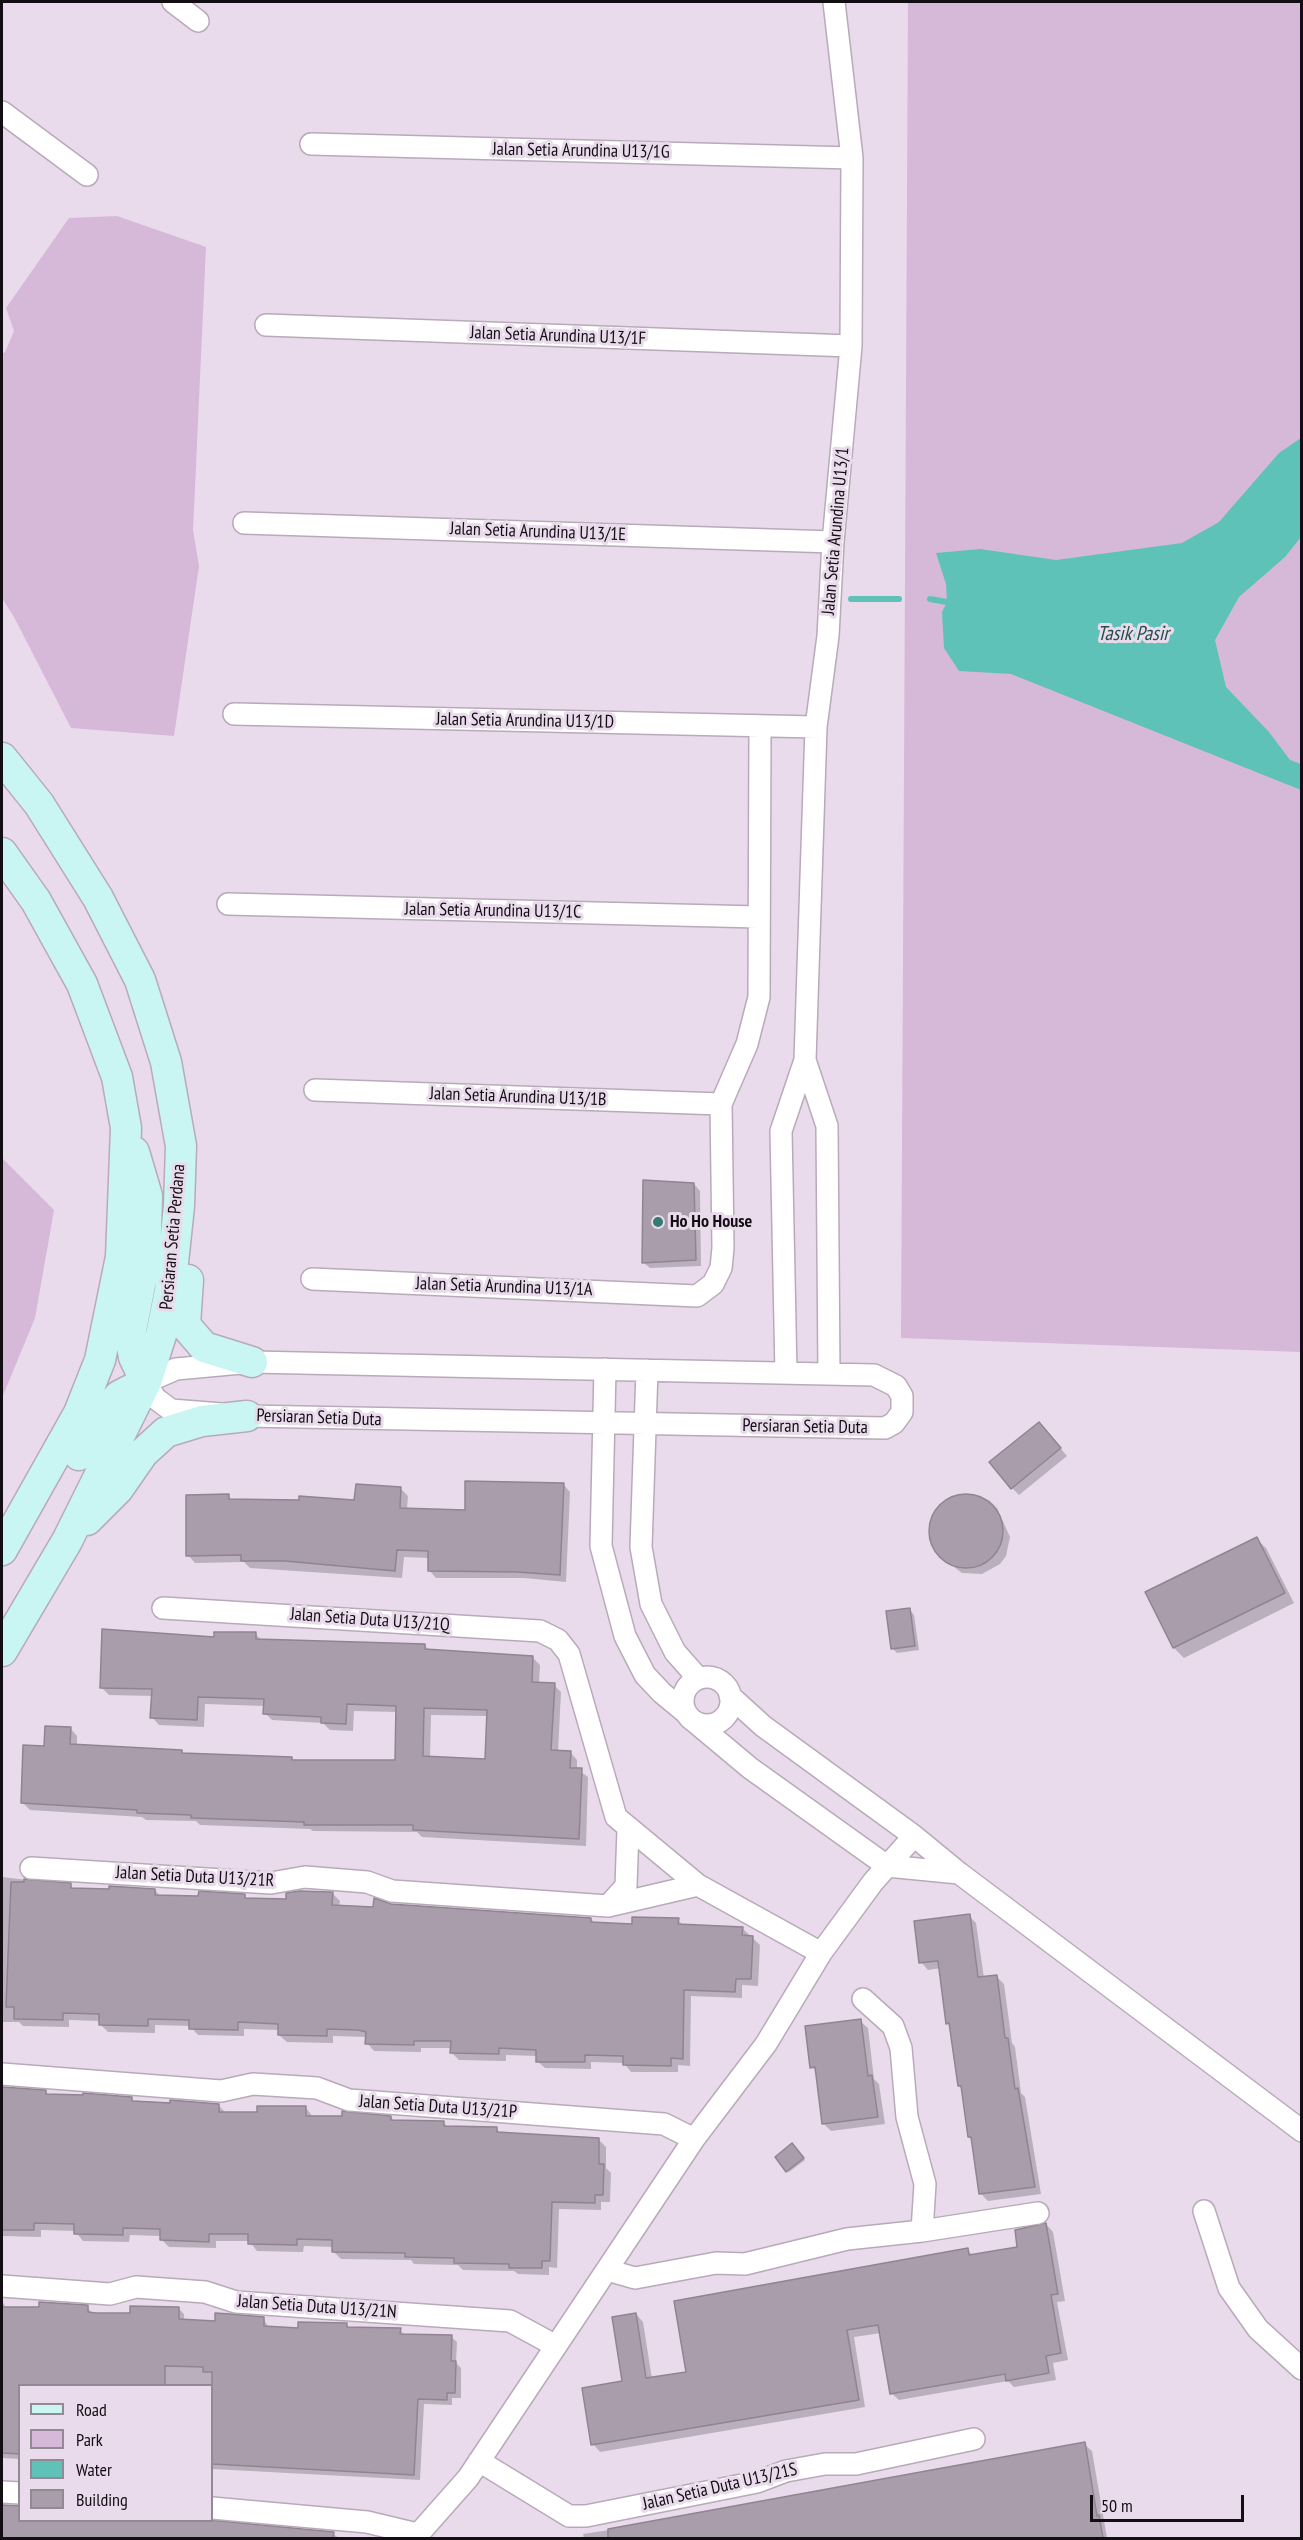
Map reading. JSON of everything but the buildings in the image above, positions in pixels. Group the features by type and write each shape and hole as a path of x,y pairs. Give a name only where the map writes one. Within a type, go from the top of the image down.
{"main road":[{"name":"Persiaran Setia Perdana","path":"2,758 39,804 98,898 140,980 166,1062 181,1146 179,1206 170,1291 162,1335 146,1382 67,1541 2,1651"},
{"path":"2,852 36,901 82,984 117,1077 126,1128 147,1196 145,1260 130,1335 134,1357 146,1382 119,1396 100,1417 42,1518 2,1563"},
{"path":"2,1550 79,1413 100,1360 121,1257 126,1128"},
{"path":"179,1206 188,1265 185,1325 204,1347 252,1362"},
{"path":"67,1541 118,1489 142,1453 166,1432 202,1421 247,1416"}],"street":[{"path":"172,2 198,21"},
{"name":"Jalan Setia Arundina U13/1","path":"804,1060 816,727 828,636 833,542 851,346 852,158 834,2"},
{"path":"2,112 87,175"},
{"name":"Jalan Setia Arundina U13/1G","path":"311,144 852,158"},
{"name":"Jalan Setia Arundina U13/1F","path":"266,325 851,346"},
{"name":"Jalan Setia Arundina U13/1E","path":"244,523 833,542"},
{"name":"Jalan Setia Arundina U13/1D","path":"234,714 816,727"},
{"path":"722,1104 747,1044 759,997 760,727"},
{"name":"Jalan Setia Arundina U13/1C","path":"228,904 758,917"},
{"path":"786,1373 781,1131 804,1060"},
{"path":"804,1060 826,1126 829,1374"},
{"name":"Jalan Setia Arundina U13/1B","path":"315,1090 722,1104"},
{"name":"Jalan Setia Arundina U13/1A","path":"312,1279 697,1296 713,1284 721,1268 722,1104"},
{"name":"Persiaran Setia Duta","path":"252,1362 647,1370 874,1375 887,1379 896,1386 902,1396 902,1412 894,1423 885,1428 247,1416 171,1410 155,1398 146,1382 176,1369 252,1362"},
{"path":"605,1369 601,1546 625,1636 645,1674 690,1717 750,1768 887,1866 959,1873"},
{"path":"647,1370 641,1547 651,1604 675,1652 698,1678"},
{"name":"Jalan Setia Duta U13/21Q","path":"163,1608 540,1631 558,1640 569,1654 616,1817 628,1829"},
{"path":"730,1696 729,1709 721,1720 708,1725 690,1717 682,1699 687,1686 698,1678 712,1677 724,1684 730,1696 763,1726 914,1836 959,1873 1302,2131"},
{"path":"628,1829 698,1885 821,1953"},
{"path":"608,1906 626,1886 628,1829"},
{"path":"213,2508 367,2522 416,2536 468,2478 694,2139 766,2044 821,1953 887,1866 914,1836"},
{"name":"Jalan Setia Duta U13/21R","path":"31,1868 271,1883 305,1877 367,1882 392,1892 608,1906 698,1885"},
{"path":"863,1999 893,2026 901,2048 907,2117 925,2184 922,2231"},
{"name":"Jalan Setia Duta U13/21P","path":"2,2074 221,2091 253,2084 317,2088 349,2100 664,2124 694,2139"},
{"path":"1204,2211 1229,2288 1258,2329 1302,2369"},
{"path":"607,2270 635,2278 716,2264 745,2264 847,2239 922,2231 1038,2213"},
{"name":"Jalan Setia Duta U13/21N","path":"2,2286 110,2294 136,2288 205,2292 236,2302 510,2321 556,2346"},
{"name":"Jalan Setia Duta U13/21S","path":"479,2461 570,2516 586,2516 757,2482 786,2471 825,2464 856,2464 974,2439"},
{"path":"2,2492 18,2493"}],"green space":[{"path":"908,2 1301,2 1301,1352 901,1338"},
{"path":"117,216 206,247 193,530 199,566 174,736 71,728 2,598 2,354 14,331 6,308 69,218"},
{"path":"2,1158 54,1210 35,1318 2,1398"}],"water":[{"name":"Tasik Pasir","path":"1301,438 1301,537 1285,557 1239,597 1215,640 1226,687 1269,732 1290,760 1301,764 1301,790 1011,674 959,671 944,648 942,612 947,602 946,584 936,553 980,549 1056,560 1182,543 1219,522 1279,453"}],"waterway":[{"path":"851,599 899,599"},
{"path":"930,599 947,602"}],"place":[{"name":"Ho Ho House","path":"658,1222"}]}
